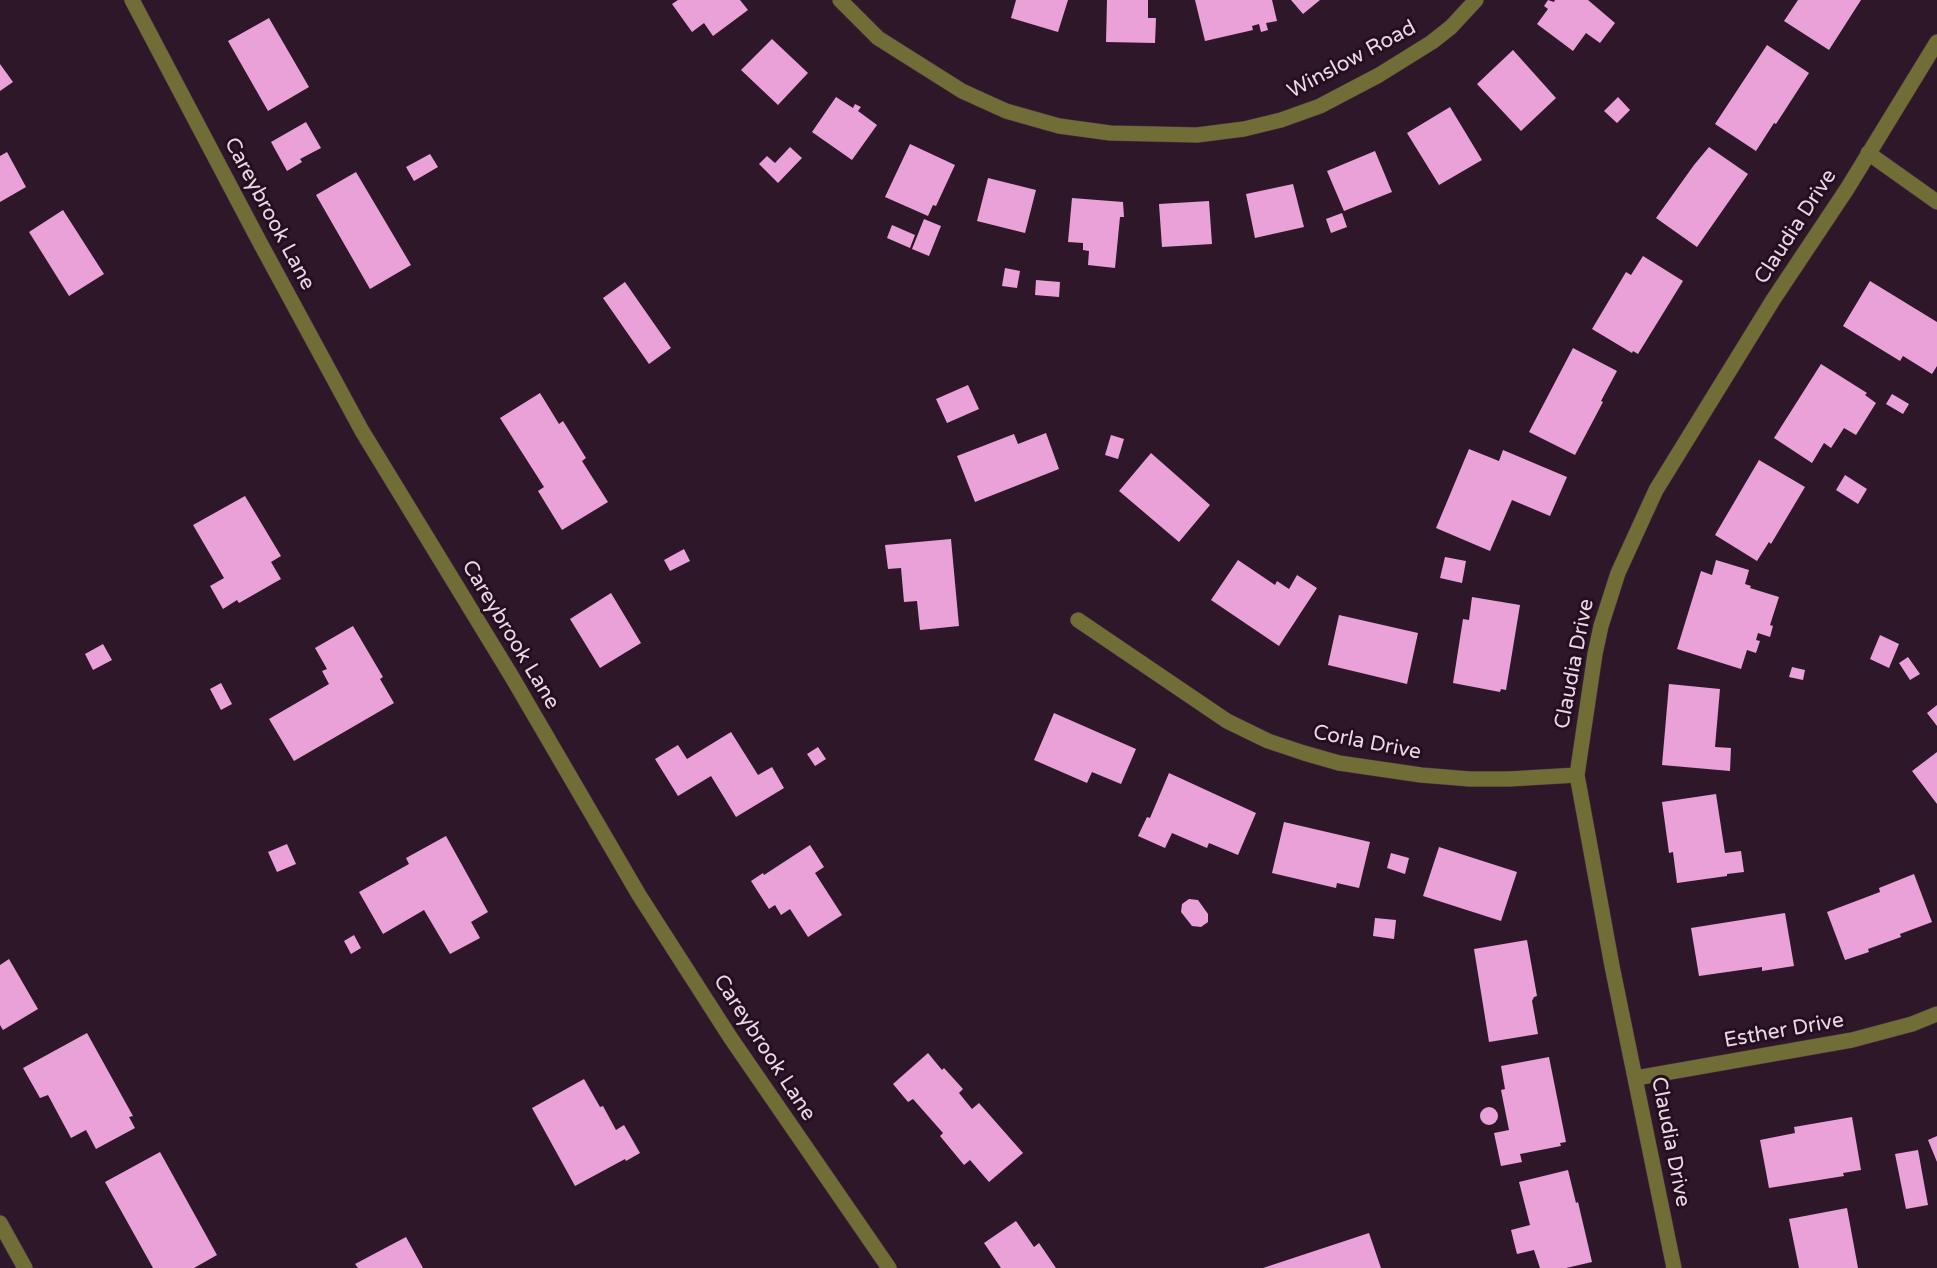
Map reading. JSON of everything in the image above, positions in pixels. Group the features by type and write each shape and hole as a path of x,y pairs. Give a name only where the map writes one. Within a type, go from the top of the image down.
{"street":[{"name":"Careybrook Lane","path":"132,0 362,431 512,677 639,895 736,1047 889,1268"},
{"name":"Winslow Road","path":"840,0 878,38 962,91 1006,111 1059,126 1110,133 1197,135 1244,129 1281,120 1320,106 1378,75 1432,42 1451,27 1476,0"},
{"name":"Claudia Drive","path":"1674,1268 1612,966 1577,775 1587,699 1601,626 1618,573 1635,533 1680,447 1773,300 1847,189 1937,42"},
{"path":"1868,153 1937,202"},
{"name":"Corla Drive","path":"1078,620 1227,721 1268,741 1304,753 1339,763 1441,777 1509,779 1577,775"},
{"name":"Esther Drive","path":"1636,1078 1852,1041 1912,1024 1937,1014"},
{"path":"0,1223 25,1268"}],"building":[{"path":"678,0 740,0 748,10 713,36 704,23 692,32 672,4"},
{"path":"1016,0 1068,0 1058,32 1011,18"},
{"path":"1107,0 1148,0 1148,18 1156,18 1155,43 1106,42"},
{"path":"1195,0 1272,0 1277,21 1266,23 1268,30 1261,32 1259,24 1252,26 1253,30 1205,41"},
{"path":"1291,0 1320,0 1303,14"},
{"path":"1548,0 1554,2 1555,0 1588,0 1615,23 1600,43 1586,33 1573,51 1537,24 1548,9 1544,6"},
{"path":"1798,0 1861,0 1829,50 1784,21"},
{"path":"269,18 309,87 268,111 228,41"},
{"path":"772,39 808,73 778,105 741,70"},
{"path":"1767,45 1809,73 1756,151 1715,124"},
{"path":"1513,50 1556,98 1521,131 1477,84"},
{"path":"0,64 13,82 0,91"},
{"path":"836,97 853,108 855,104 861,107 858,111 877,125 852,160 812,132"},
{"path":"1618,97 1630,110 1617,123 1604,111"},
{"path":"1450,107 1482,160 1439,185 1407,133"},
{"path":"306,122 321,148 300,159 302,162 287,171 271,142"},
{"path":"910,144 955,165 936,206 933,205 928,216 885,197"},
{"path":"790,147 802,158 778,183 759,164 767,156 775,163"},
{"path":"1709,147 1748,174 1697,247 1656,218"},
{"path":"1375,151 1392,192 1344,211 1327,171"},
{"path":"7,152 26,187 0,202 0,156"},
{"path":"430,154 438,167 414,181 406,167"},
{"path":"356,172 411,265 370,289 316,195"},
{"path":"988,178 1036,190 1025,233 977,221"},
{"path":"1293,184 1304,227 1255,238 1246,194"},
{"path":"1072,198 1123,202 1124,217 1120,217 1115,268 1088,265 1089,251 1083,250 1083,243 1068,242"},
{"path":"1209,201 1212,244 1162,247 1159,204"},
{"path":"63,210 104,274 69,296 29,232"},
{"path":"1342,213 1347,227 1331,233 1326,219"},
{"path":"924,219 941,226 929,256 912,249"},
{"path":"892,225 915,235 910,248 887,238"},
{"path":"1643,256 1683,281 1638,354 1633,351 1632,353 1592,329 1626,272 1631,275"},
{"path":"1005,268 1020,271 1017,288 1002,286"},
{"path":"1036,280 1060,282 1059,297 1035,295"},
{"path":"1870,281 1937,322 1937,366 1932,374 1903,356 1900,361 1843,326"},
{"path":"625,282 671,348 649,364 603,298"},
{"path":"1573,348 1617,371 1575,455 1529,432"},
{"path":"1821,364 1867,393 1865,395 1876,403 1856,435 1844,428 1831,448 1824,443 1812,463 1774,438"},
{"path":"968,385 979,409 947,423 936,399"},
{"path":"540,393 559,424 563,421 586,458 582,461 608,502 562,530 538,491 544,487 500,418"},
{"path":"1892,394 1909,404 1903,414 1886,404"},
{"path":"1046,433 1059,469 975,502 957,456 1014,434 1018,444"},
{"path":"1111,435 1124,439 1118,459 1105,455"},
{"path":"1469,449 1499,461 1503,450 1567,477 1550,516 1512,500 1490,551 1436,528"},
{"path":"1151,453 1210,505 1179,542 1119,491"},
{"path":"1759,460 1805,487 1771,544 1769,542 1757,561 1715,535"},
{"path":"1845,475 1867,489 1858,504 1836,490"},
{"path":"245,496 281,556 271,562 281,579 239,603 237,600 223,609 210,586 224,578 193,525"},
{"path":"951,539 959,626 920,630 917,601 904,602 901,568 888,569 885,545"},
{"path":"684,549 690,561 670,571 664,560"},
{"path":"1445,557 1466,561 1462,583 1440,578"},
{"path":"1238,560 1275,585 1277,581 1289,589 1297,575 1317,588 1279,646 1211,600"},
{"path":"1716,560 1749,570 1745,584 1751,586 1750,588 1779,597 1770,625 1773,626 1770,637 1758,633 1756,640 1760,641 1756,653 1747,650 1741,669 1677,649 1701,571 1712,575"},
{"path":"611,593 641,643 600,668 570,619"},
{"path":"1472,597 1520,605 1506,690 1501,689 1500,692 1453,683 1463,619 1469,620"},
{"path":"1339,615 1418,633 1407,684 1328,665"},
{"path":"353,626 383,677 380,679 394,703 294,761 269,719 329,684 322,671 327,669 315,648"},
{"path":"1880,635 1899,644 1889,668 1870,659"},
{"path":"103,644 112,660 93,670 85,654"},
{"path":"1908,657 1920,674 1910,680 1899,663"},
{"path":"1792,667 1805,670 1803,680 1789,677"},
{"path":"221,683 232,704 221,710 210,689"},
{"path":"1669,684 1720,689 1715,747 1731,748 1730,771 1662,765"},
{"path":"1937,705 1937,726 1927,713"},
{"path":"1054,713 1136,749 1121,784 1092,772 1087,783 1034,760"},
{"path":"731,732 758,775 772,767 784,788 736,817 711,776 678,796 655,759 678,745 687,759"},
{"path":"818,747 826,759 815,766 807,754"},
{"path":"1937,752 1937,804 1912,771"},
{"path":"1169,773 1256,813 1238,855 1209,843 1207,848 1172,833 1165,848 1138,836 1147,817 1150,818"},
{"path":"1716,794 1725,853 1741,851 1744,872 1677,883 1673,852 1669,853 1662,802"},
{"path":"1284,822 1370,842 1359,888 1337,883 1336,888 1272,873"},
{"path":"446,836 488,912 471,922 480,938 450,954 424,910 383,934 359,892 409,864 406,858"},
{"path":"287,844 296,864 277,872 268,852"},
{"path":"810,845 824,867 815,873 842,915 808,937 790,909 781,915 775,905 769,909 751,881"},
{"path":"1439,847 1517,872 1501,921 1423,896"},
{"path":"1391,853 1409,858 1405,874 1387,868"},
{"path":"1914,874 1932,922 1868,949 1869,952 1845,960 1827,912 1880,892 1879,888"},
{"path":"1189,899 1198,900 1208,914 1208,922 1201,927 1192,926 1181,912 1182,904"},
{"path":"1785,913 1794,966 1762,971 1762,967 1699,976 1691,928"},
{"path":"1375,918 1396,920 1394,939 1373,936"},
{"path":"354,935 361,948 351,954 344,941"},
{"path":"1527,940 1537,996 1532,1001 1538,1034 1489,1042 1474,949"},
{"path":"9,959 38,1009 3,1030 0,1025 0,965"},
{"path":"87,1033 133,1116 129,1117 135,1128 96,1149 86,1130 71,1138 48,1095 40,1098 23,1068"},
{"path":"928,1053 942,1070 944,1068 963,1089 959,1093 972,1109 979,1103 1023,1153 989,1182 970,1160 964,1165 940,1136 943,1133 913,1099 908,1102 893,1084"},
{"path":"1549,1057 1566,1142 1560,1143 1561,1146 1520,1154 1522,1162 1501,1166 1494,1133 1509,1130 1501,1090 1505,1089 1501,1066"},
{"path":"584,1079 616,1130 624,1125 640,1153 575,1186 532,1108"},
{"path":"1485,1107 1493,1107 1498,1112 1496,1123 1485,1125 1480,1120 1480,1112"},
{"path":"1852,1117 1861,1170 1843,1173 1844,1176 1769,1188 1760,1140 1795,1133 1794,1127"},
{"path":"1937,1136 1937,1162 1928,1140"},
{"path":"1918,1150 1928,1205 1906,1209 1895,1154"},
{"path":"160,1152 217,1255 194,1268 153,1268 105,1182"},
{"path":"1568,1170 1592,1262 1566,1268 1540,1268 1534,1250 1517,1254 1511,1230 1530,1225 1519,1182"},
{"path":"1847,1208 1858,1268 1799,1268 1789,1219"},
{"path":"1016,1221 1034,1247 1039,1243 1056,1268 1001,1268 984,1243"},
{"path":"1369,1233 1381,1268 1263,1268"},
{"path":"406,1237 423,1268 358,1268 355,1264"}]}
